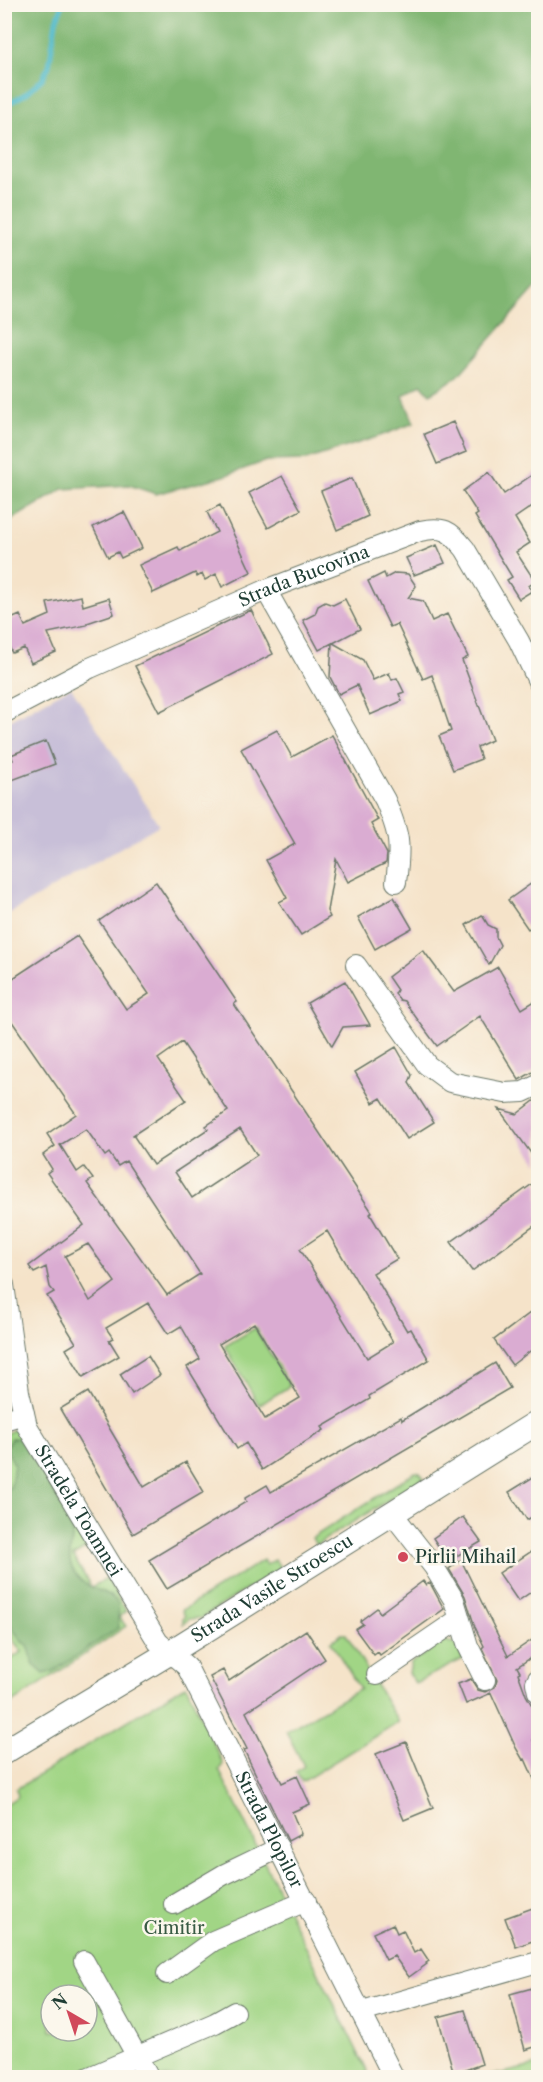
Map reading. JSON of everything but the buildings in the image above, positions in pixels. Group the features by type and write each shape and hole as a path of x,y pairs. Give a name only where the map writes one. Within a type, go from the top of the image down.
{"main road":[{"name":"Strada Vasile Stroescu","path":"4,1752 169,1653 538,1423"}],"street":[{"name":"Strada Bucovina","path":"4,713 90,668 266,590 420,531 444,529 465,549 519,641 538,681"},
{"path":"266,590 385,800 398,829 400,854 396,882"},
{"path":"356,965 426,1065 450,1082 505,1093 523,1092 538,1085"},
{"name":"Stradela Toamnei","path":"4,1285 19,1392 27,1425 159,1642 169,1653"},
{"path":"4,1420 24,1414"},
{"path":"392,1513 434,1567 454,1600 468,1646 485,1680"},
{"path":"377,1675 459,1619"},
{"name":"Strada Plopilor","path":"169,1653 187,1667 394,2078"},
{"path":"538,1679 536,1683 538,1692"},
{"path":"174,1904 223,1875 279,1848"},
{"path":"167,1974 213,1941 306,1901"},
{"path":"84,1961 149,2078"},
{"path":"362,2012 538,1962"},
{"path":"87,2078 215,2023 235,2012"}],"shaded area":[{"path":"71,687 159,825 5,916 5,723"}],"green space":[{"path":"5,4 538,5 538,285 457,377 430,394 421,384 403,396 414,423 306,460 266,461 224,476 156,494 129,485 63,489 5,524"},
{"path":"255,1328 290,1386 259,1405 225,1346"},
{"path":"17,1428 88,1547 73,1556 91,1587 107,1579 126,1611 119,1617 126,1626 5,1708 5,1663 22,1652 4,1628 5,1434"},
{"path":"11,1438 18,1438 24,1445 65,1513 72,1533 70,1561 76,1574 88,1586 109,1595 119,1607 118,1628 54,1671 44,1674 34,1665 28,1645 22,1642 5,1617 5,1491 11,1486 14,1464 6,1449"},
{"path":"415,1472 420,1473 424,1478 316,1545 312,1538"},
{"path":"263,1560 266,1565 275,1560 281,1568 201,1618 189,1619 183,1624 185,1616 182,1610"},
{"path":"341,1634 346,1634 398,1722 302,1782 296,1772 304,1766 286,1731 360,1689 331,1642"},
{"path":"444,1641 454,1643 463,1659 415,1683 409,1673 411,1663"},
{"name":"Cimitir","path":"186,1685 223,1764 219,1770 370,2077 5,2078 5,1805 18,1796 16,1789"},
{"path":"538,2065 538,2077 485,2077 490,2076"}],"waterway":[{"path":"4,106 27,93 42,79 49,66 56,21 63,4"}],"place":[{"name":"Pirlii Mihail","path":"403,1557"}]}
